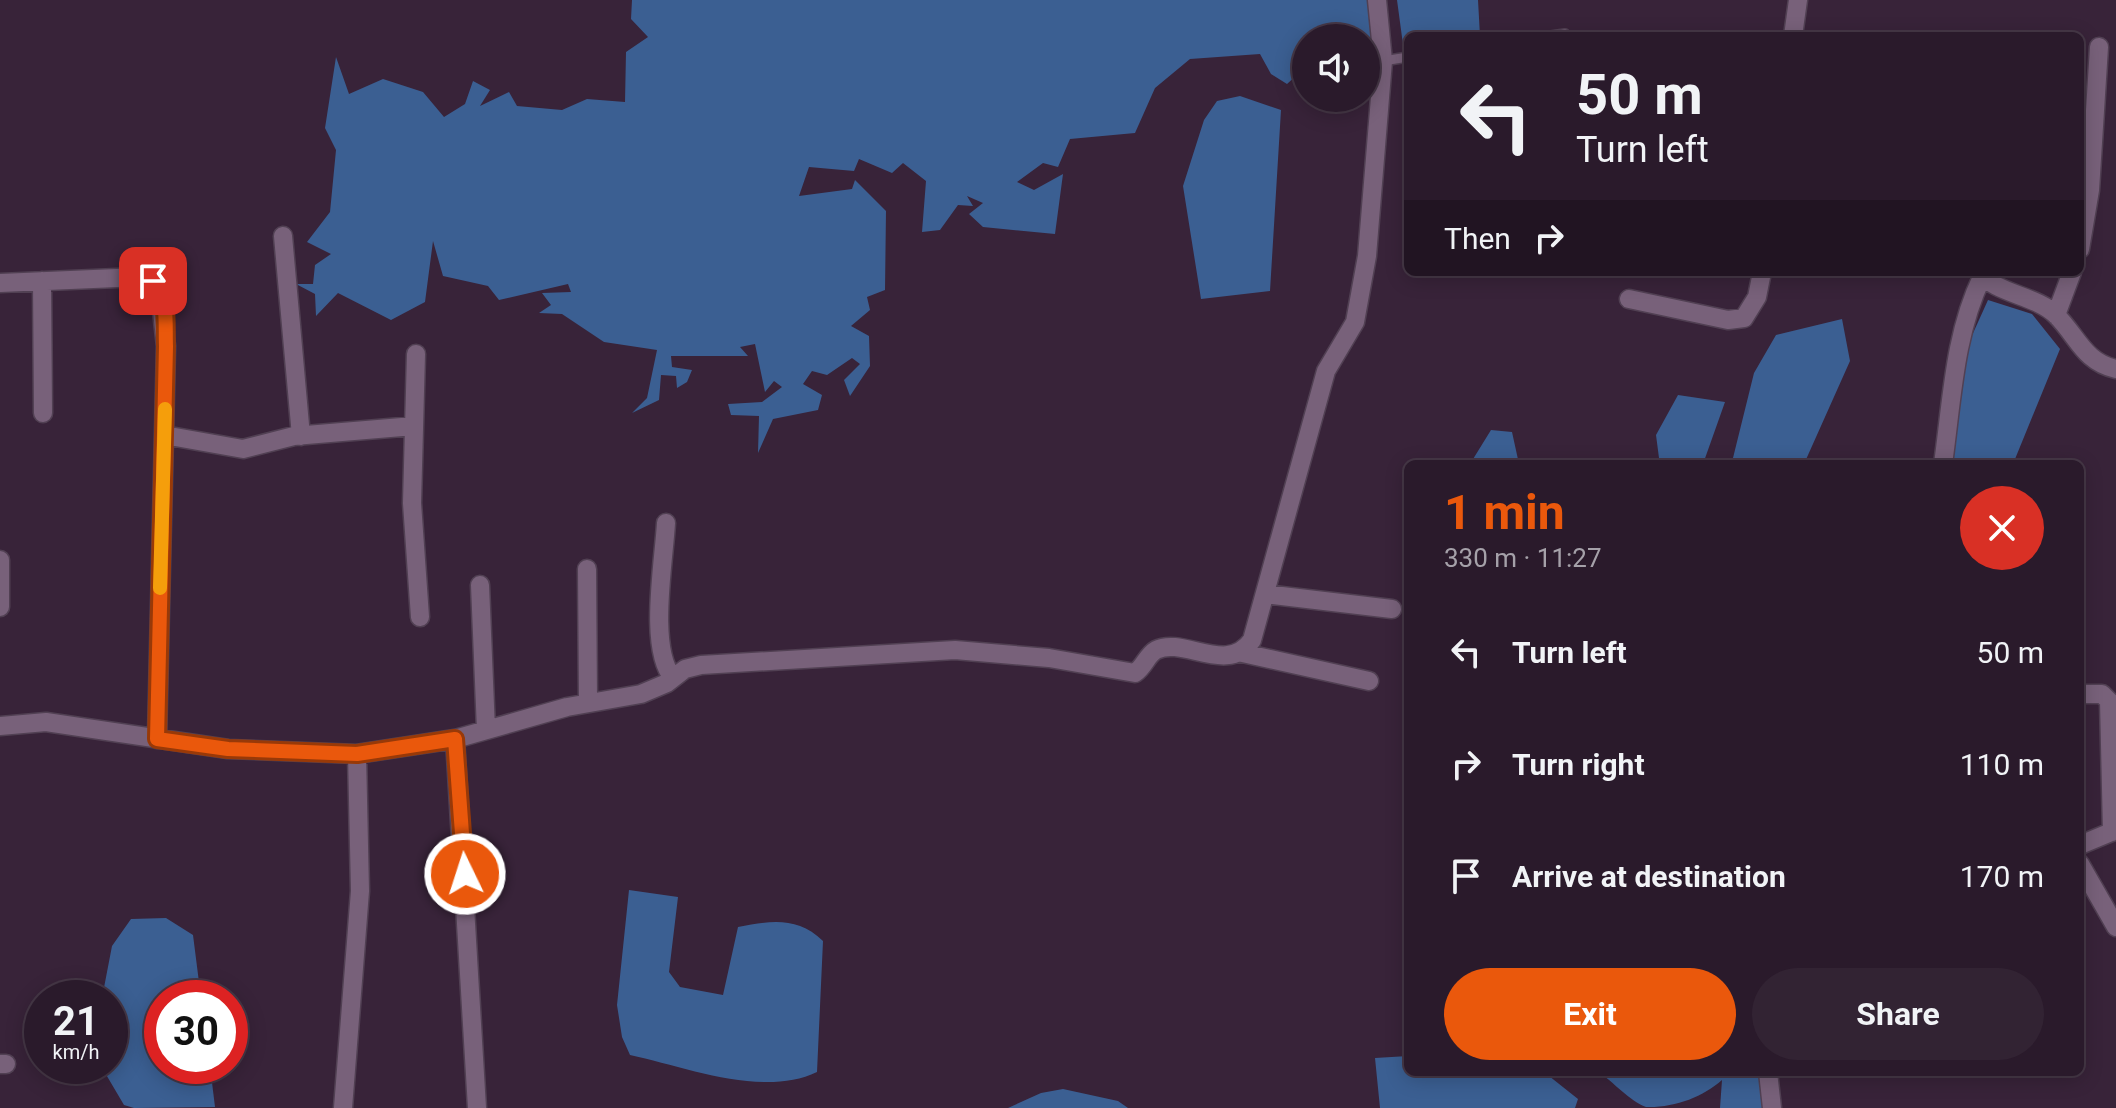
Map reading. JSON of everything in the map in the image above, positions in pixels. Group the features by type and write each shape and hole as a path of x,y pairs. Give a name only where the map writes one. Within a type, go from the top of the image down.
{"street":[{"path":"1238,652 1252,640 1326,371 1355,322 1367,256 1383,61 1377,0"},
{"path":"1794,32 1798,0"},
{"path":"2084,225 2090,190 2099,47"},
{"path":"283,236 301,436"},
{"path":"1629,299 1728,320 1744,318 1757,297 1761,276"},
{"path":"1944,460 1961,334 1979,276"},
{"path":"1984,276 2056,315 2081,350 2100,365 2116,369"},
{"path":"2056,315 2071,276"},
{"path":"0,283 140,277 159,286 166,346 157,739"},
{"path":"42,281 43,413"},
{"path":"416,354 412,503 420,617"},
{"path":"164,435 243,449 301,436 414,426"},
{"path":"666,523 660,634 665,666 673,678"},
{"path":"0,560 0,607"},
{"path":"587,569 588,702"},
{"path":"480,585 486,730"},
{"path":"1265,594 1392,609"},
{"path":"0,726 46,722 228,749 357,754 455,739 588,702 641,694 701,665 955,650 1049,658 1135,673 1152,653 1161,648 1221,655 1238,652 1369,681"},
{"path":"2084,694 2097,693 2109,701 2114,831 2084,843"},
{"path":"455,739 466,879 477,1108"},
{"path":"343,1108 360,891 357,754"},
{"path":"2084,871 2116,927"},
{"path":"1768,1076 1772,1108"}],"lane":[{"path":"1383,61 1404,58"}],"water":[{"path":"632,0 1374,0 1376,24 1292,24 1292,79 1287,84 1271,74 1260,54 1190,59 1155,88 1135,133 1070,139 1058,167 1043,163 1017,182 1034,190 1063,174 1055,234 983,227 969,214 983,203 967,196 973,206 958,205 940,230 922,232 926,181 903,163 892,173 859,159 854,171 809,167 799,196 852,189 855,180 886,211 885,290 867,297 870,310 851,326 869,336 870,366 850,396 844,380 860,364 852,358 827,375 812,371 803,384 822,395 818,410 773,419 758,453 759,416 731,415 728,404 762,402 782,387 774,381 765,392 755,344 740,347 748,356 671,356 672,367 692,370 687,382 677,388 676,376 661,375 659,400 632,413 647,398 657,350 604,342 562,314 539,313 551,305 542,293 571,292 568,284 499,300 488,286 443,276 433,241 425,302 391,320 338,293 316,316 315,294 296,284 313,284 315,265 331,254 307,242 330,212 336,150 325,128 336,57 349,94 383,79 423,92 444,117 465,104 473,81 490,90 480,106 509,92 517,106 562,110 587,99 625,102 626,52 648,37 631,19"},
{"path":"1397,0 1478,0 1480,32 1404,32 1404,52"},
{"path":"1240,96 1281,110 1270,291 1201,299 1183,186 1204,120 1217,101"},
{"path":"1988,300 2032,314 2060,349 2015,460 1946,460 1960,362"},
{"path":"1842,319 1850,361 1806,460 1732,460 1754,373 1776,335"},
{"path":"1678,395 1725,402 1704,460 1659,458 1656,435"},
{"path":"1491,430 1512,432 1518,460 1472,460"},
{"path":"629,890 678,897 669,972 680,987 723,995 738,927 783,922 803,927 823,941 817,1072 796,1079 749,1081 700,1073 630,1055 622,1037 617,1005"},
{"path":"166,918 193,935 199,980 144,980 144,1084 212,1084 215,1107 134,1108 124,1105 112,1084 128,1084 128,980 105,980 112,946 131,919"},
{"path":"1404,1056 1404,1076 1549,1076 1578,1099 1575,1108 1380,1108 1375,1058"},
{"path":"1604,1076 1767,1076 1771,1108 1720,1108 1722,1080 1706,1092 1667,1106 1646,1107"},
{"path":"1063,1089 1118,1101 1128,1108 1008,1108 1041,1093"}],"slow traffic":[{"path":"160,588 165,409"}],"route":[{"path":"153,281 159,286 163,300 166,346 157,739 228,749 357,754 455,739 465,874"}]}
